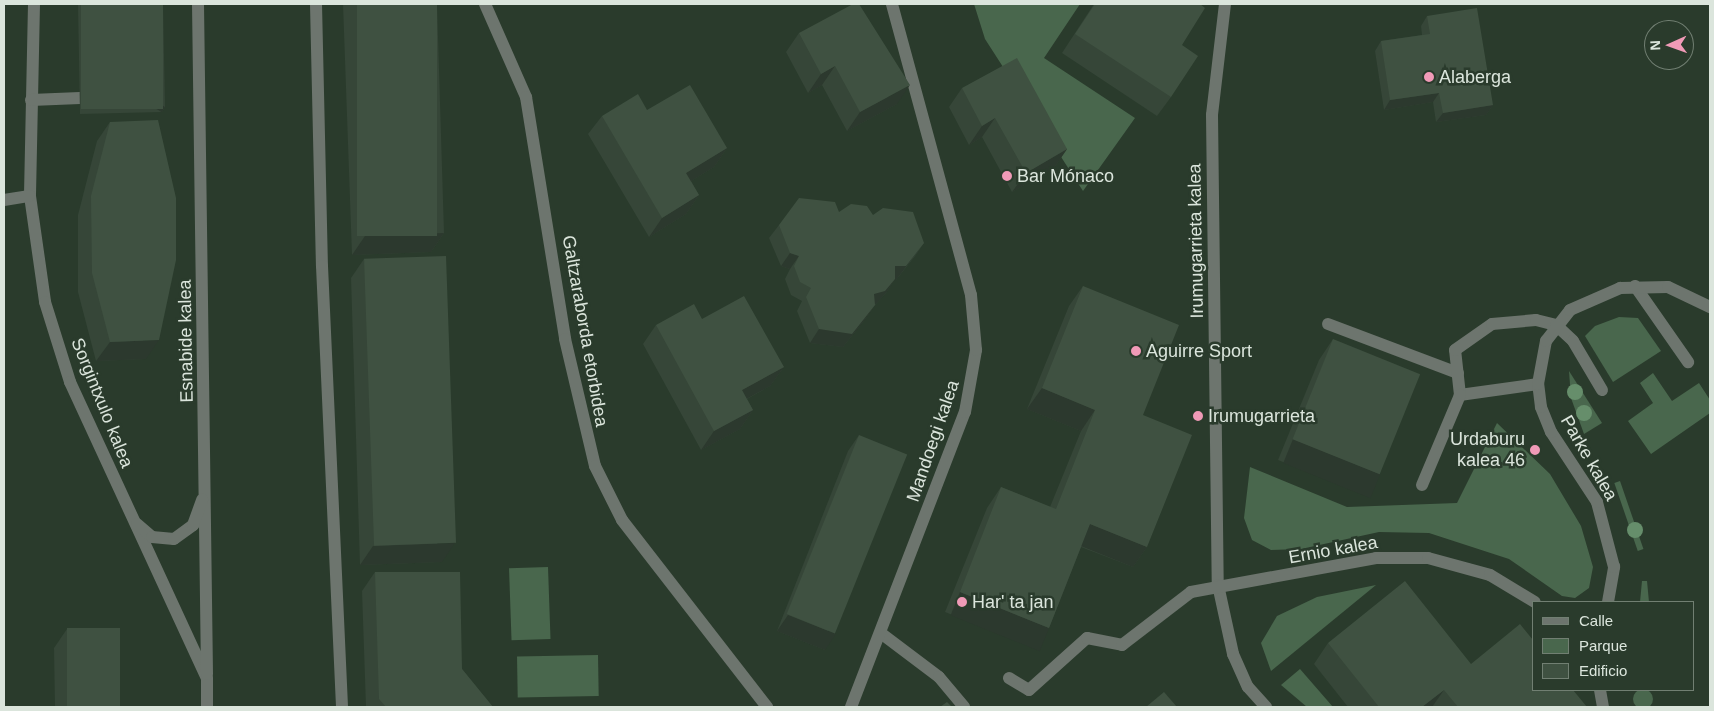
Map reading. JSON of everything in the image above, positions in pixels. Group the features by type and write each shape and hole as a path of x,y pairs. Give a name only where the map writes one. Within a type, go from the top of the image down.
{"street":[{"name":"Sorgintxulo kalea","path":"34,4 30,196 45,302 70,382 207,678 207,707"},
{"name":"Esnabide kalea","path":"198,4 207,678"},
{"path":"316,4 322,266 342,707"},
{"name":"Galtzaraborda etorbidea","path":"485,4 526,97 565,339 595,466 622,520 767,707"},
{"name":"Mandoegi kalea","path":"851,707 882,634 965,412 976,350 971,295 892,4"},
{"name":"Irumugarrieta kalea","path":"1225,4 1212,115 1218,585 1233,654 1248,687 1266,707"},
{"path":"31,100 80,98"},
{"path":"4,200 30,196"},
{"path":"1635,286 1688,362"},
{"name":"Parke kalea","path":"1608,601 1614,567 1608,536 1597,502 1551,432 1538,384 1540,360 1556,324 1586,300 1635,286 1668,287 1710,307"},
{"path":"1422,484 1460,395 1455,350 1492,324 1536,320 1556,324 1573,341 1602,390"},
{"path":"1328,324 1458,373"},
{"path":"1460,395 1538,384"},
{"path":"133,520 152,537 174,540 193,525 206,491"},
{"name":"Ernio kalea","path":"1009,678 1029,690 1087,638 1122,645 1171,604 1218,585 1334,569 1376,558 1428,558 1490,575 1533,601"},
{"path":"882,634 933,672 964,707"},
{"path":"1600,691 1603,707"}],"green space":[{"path":"974,4 1080,4 1044,58 1135,118 1083,191 985,39"},
{"path":"1619,317 1638,318 1661,351 1613,382 1585,336 1595,326"},
{"path":"1569,371 1602,423 1584,434 1571,398"},
{"path":"1653,373 1672,401 1699,383 1710,400 1710,413 1651,454 1628,421 1653,403 1640,383"},
{"path":"1497,423 1550,474 1581,526 1593,567 1589,588 1575,598 1562,596 1509,559 1429,533 1379,532 1301,549 1271,550 1252,540 1244,518 1250,467 1347,507 1457,503"},
{"path":"1620,481 1643,549 1638,551 1614,483"},
{"path":"548,567 551,639 512,640 509,568"},
{"path":"1642,581 1647,581 1649,601 1640,601"},
{"path":"1376,585 1271,671 1261,643 1277,616 1317,597"},
{"path":"598,655 599,696 518,697 517,656"},
{"path":"1300,669 1333,707 1307,707 1281,685"},
{"path":"1638,691 1648,691 1652,695 1652,703 1647,708 1639,708 1634,703 1634,695"}],"building":[{"path":"81,4 163,4 163,109 81,109"},
{"path":"357,4 437,4 437,236 357,236"},
{"path":"853,4 859,4 910,85 860,112 835,66 821,74 799,33"},
{"path":"1095,4 1200,4 1205,8 1182,45 1198,56 1171,97 1075,34"},
{"name":"Alaberga","path":"1477,8 1493,105 1443,113 1439,93 1390,100 1381,41 1430,34 1427,16"},
{"path":"1017,58 1067,149 1026,173 995,118 982,126 962,88"},
{"path":"690,85 727,148 686,173 699,195 662,218 602,116 638,94 647,110"},
{"path":"158,120 176,198 176,260 159,340 110,342 92,273 91,196 110,122"},
{"path":"799,198 835,202 839,212 851,204 867,206 873,215 883,208 913,212 924,243 906,266 895,266 895,279 885,291 874,294 875,305 852,334 819,329 806,297 811,288 800,282 794,266 799,256 790,253 779,225"},
{"path":"446,256 456,543 374,546 364,259"},
{"path":"1083,286 1179,325 1143,415 1192,435 1147,547 1090,524 1049,628 960,592 1001,487 1056,509 1095,410 1042,388"},
{"path":"744,296 784,367 742,390 753,410 714,431 656,325 694,304 702,319"},
{"path":"1333,339 1420,374 1380,474 1293,439"},
{"path":"859,435 907,454 835,633 787,614"},
{"path":"375,572 460,572 462,669 493,707 386,707 379,699"},
{"path":"1405,581 1471,664 1520,624 1532,639 1532,691 1574,691 1587,707 1458,707 1444,690 1422,707 1379,707 1328,643"},
{"path":"67,628 120,628 120,707 67,707"},
{"path":"1164,692 1177,707 1146,707"},
{"path":"947,702 952,707 940,707"}],"place":[{"name":"Alaberga","path":"1429,77"},
{"name":"Bar Mónaco","path":"1007,176"},
{"name":"Aguirre Sport","path":"1136,351"},
{"name":"Irumugarrieta","path":"1198,416"},
{"name":"Urdaburu kalea 46","path":"1535,450"},
{"name":"Har' ta jan","path":"962,602"}]}
